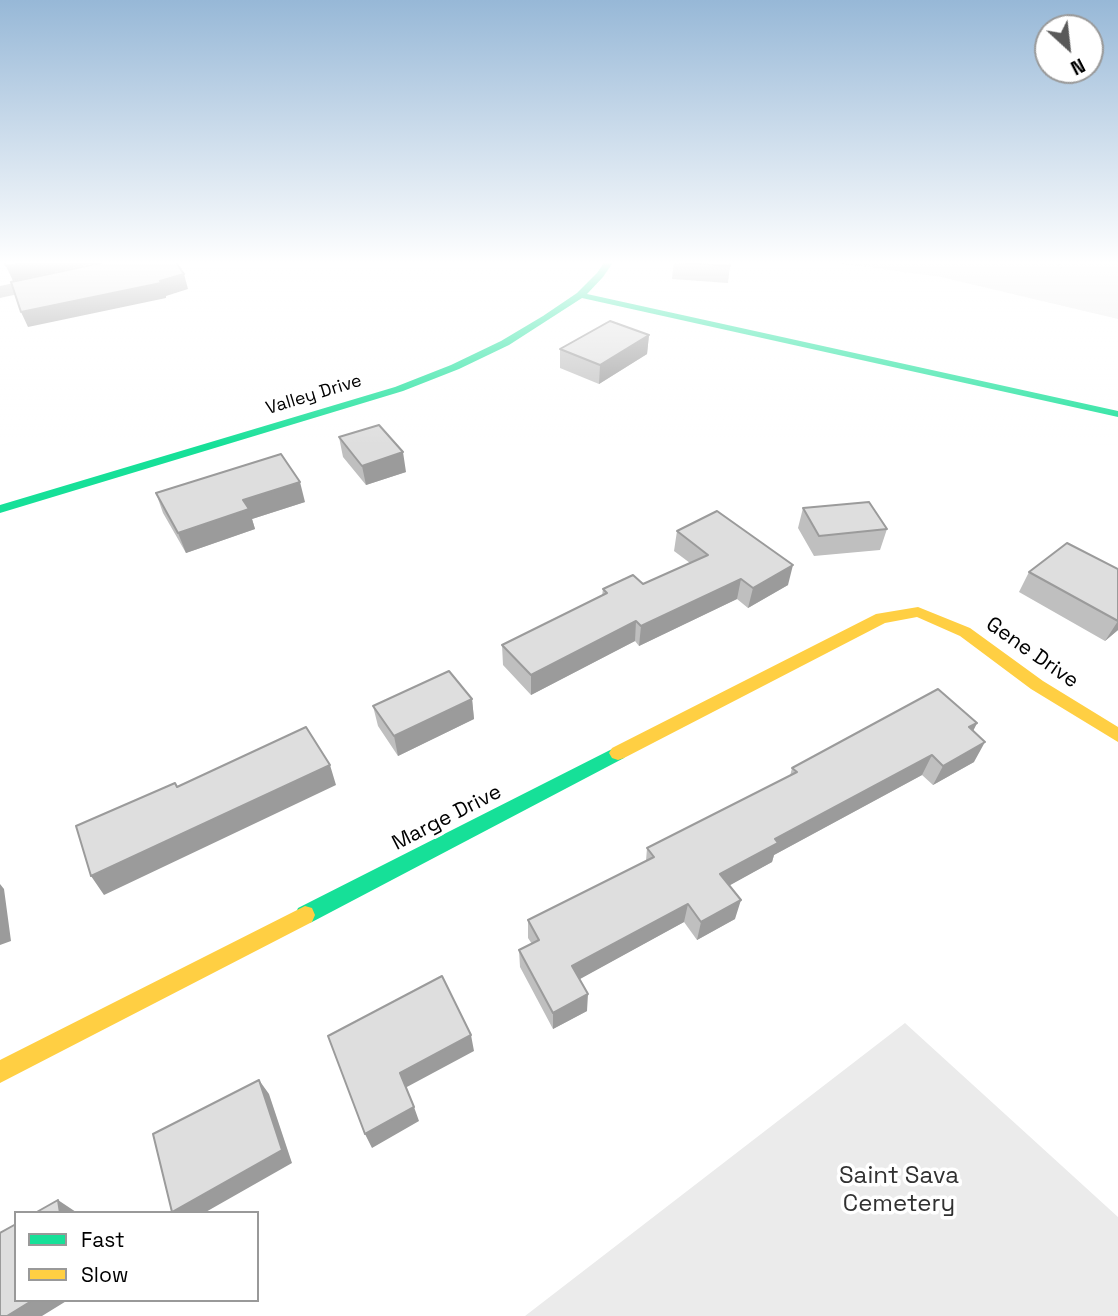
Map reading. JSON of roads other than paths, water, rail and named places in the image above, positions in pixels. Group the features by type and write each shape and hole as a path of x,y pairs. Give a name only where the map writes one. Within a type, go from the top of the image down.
{"street":[{"name":"Valley Drive","path":"0,509 399,389 455,367 505,343 537,322"},
{"path":"704,322 1118,414"},
{"name":"Gene Drive","path":"918,612 965,632 1037,685 1118,735"},
{"name":"Marge Drive","path":"0,1072 881,618 918,612"}],"park label":[{"name":"Saint Sava Cemetery","path":"899,1190"}]}
